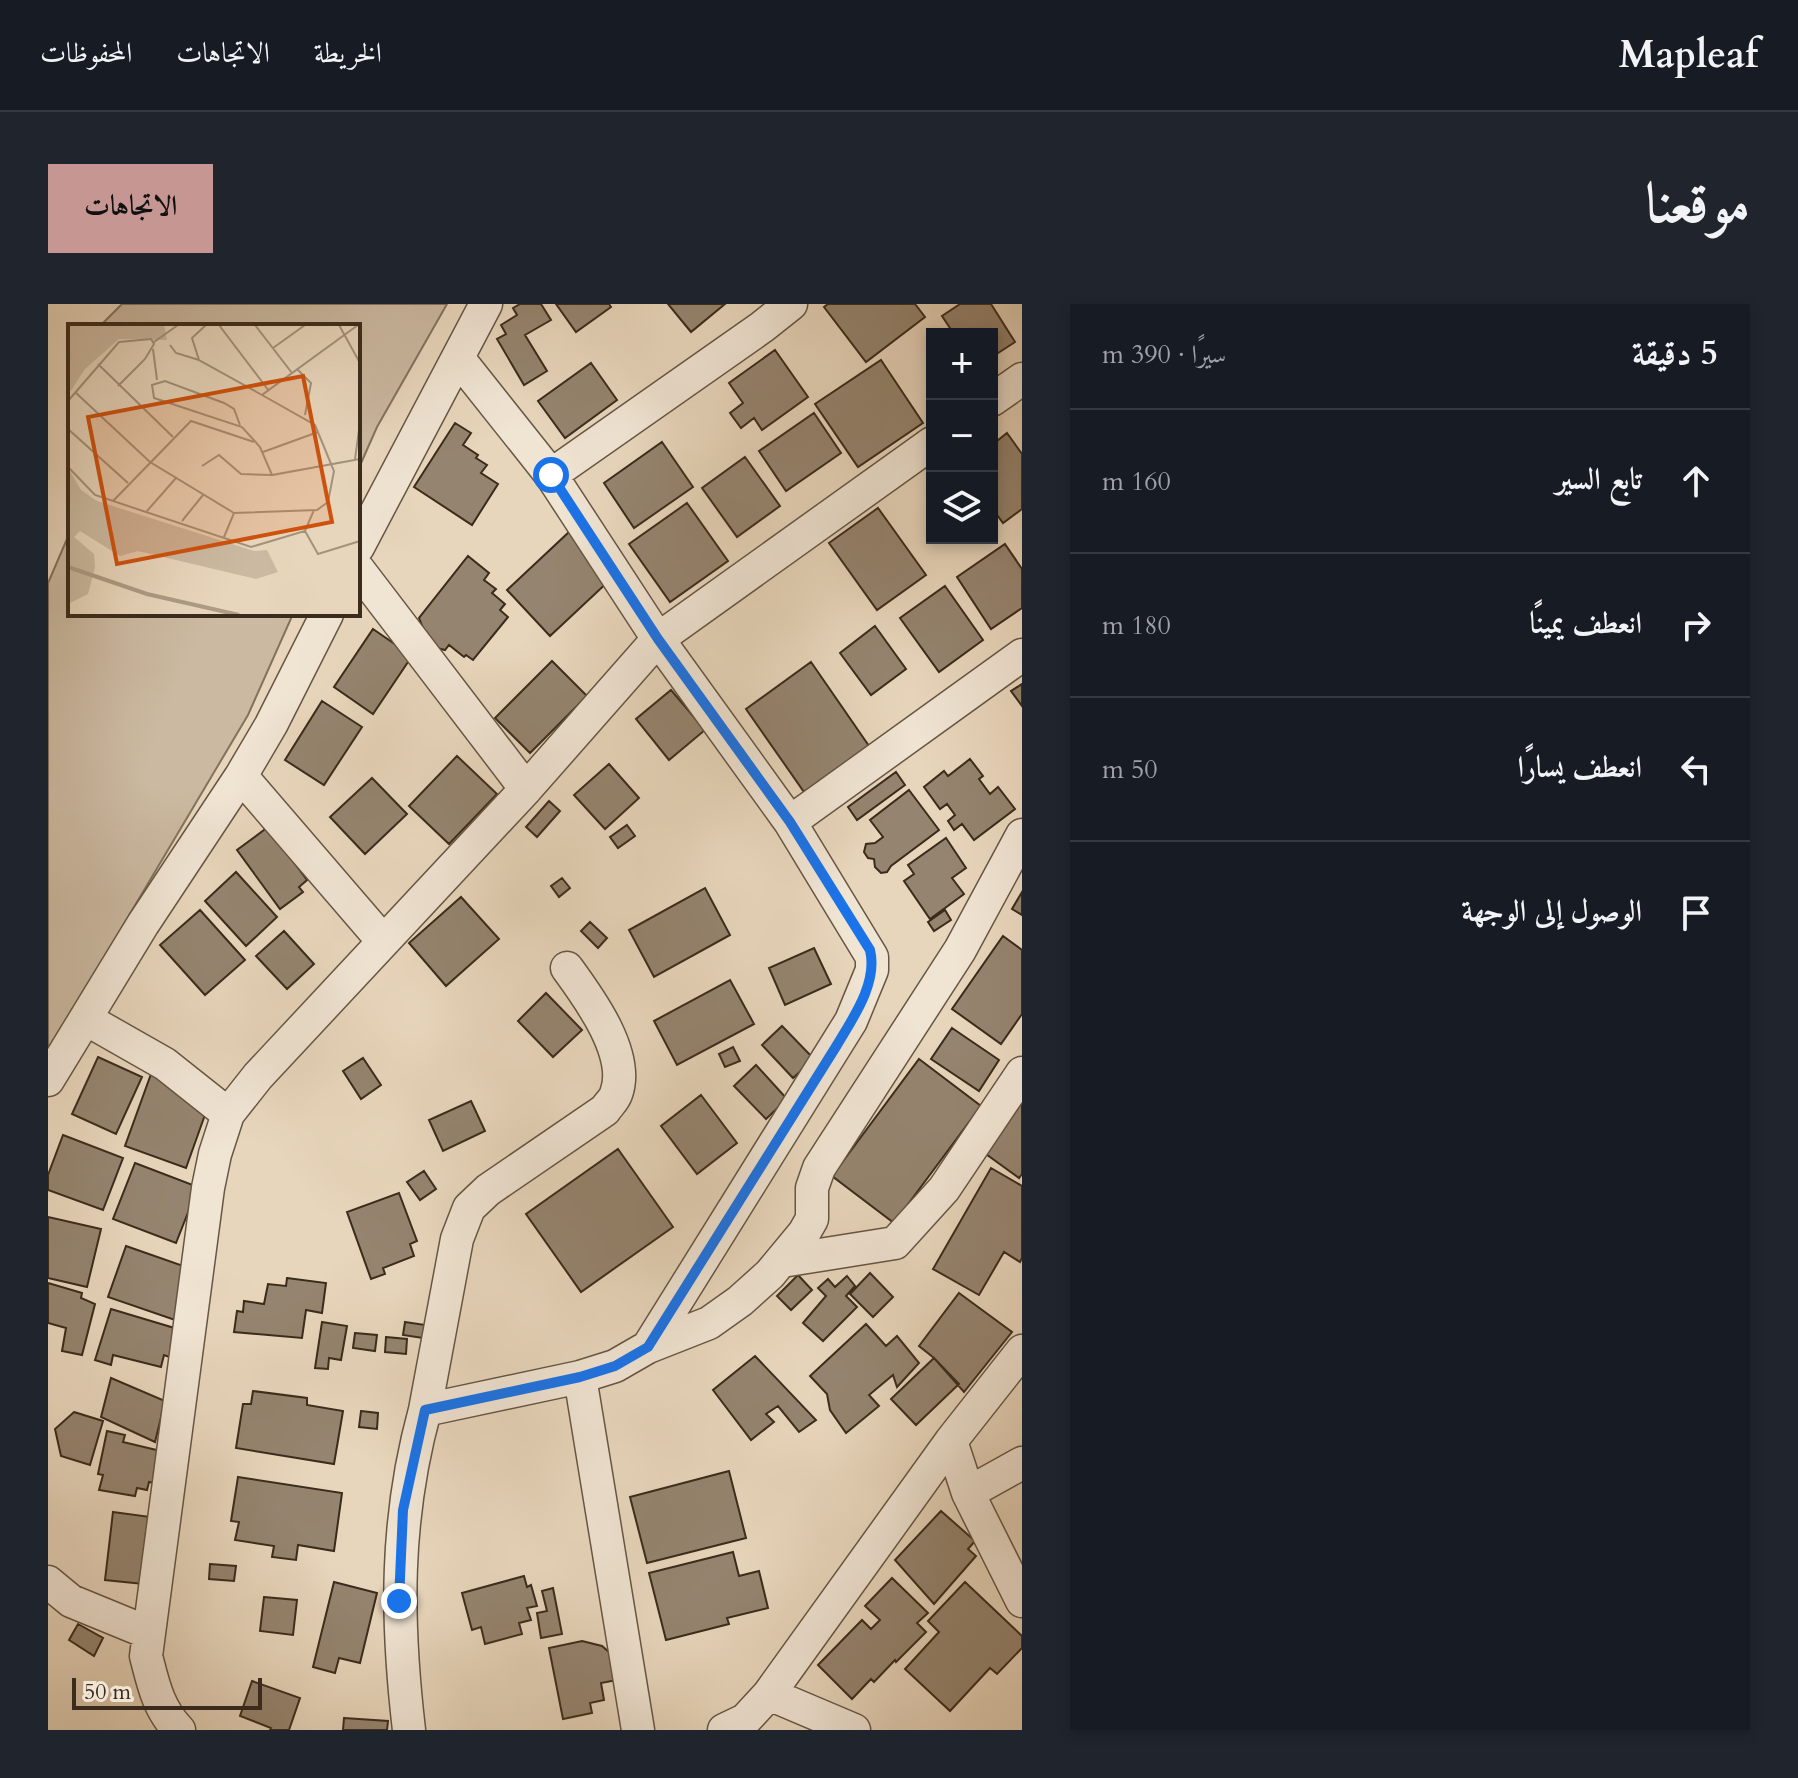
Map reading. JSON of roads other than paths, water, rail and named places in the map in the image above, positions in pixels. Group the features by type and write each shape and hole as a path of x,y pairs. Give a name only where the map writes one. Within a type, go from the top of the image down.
{"street":[{"path":"360,543 486,304"},
{"path":"551,475 791,304"},
{"path":"458,358 551,475 658,639 790,822 870,950 872,970 861,1002 837,1045 648,1347"},
{"path":"998,396 1022,379"},
{"path":"179,1730 168,1719 156,1692 146,1656 208,1188 228,1114 258,1076 526,789 658,639 926,447"},
{"path":"360,572 526,789"},
{"path":"48,1080 152,910 241,776 271,725 326,616"},
{"path":"790,822 1022,655"},
{"path":"241,776 383,941"},
{"path":"425,1410 580,1377 615,1366 648,1347 684,1334 721,1315 782,1261 812,1219 812,1188 819,1168 960,950 1022,835"},
{"path":"409,1730 403,1681 399,1563 406,1496 457,1239 469,1208 488,1190 605,1110 616,1094 617,1067 612,1044 594,1005 567,968"},
{"path":"86,1019 165,1064 228,1114"},
{"path":"782,1261 895,1243 944,1189 1022,1073"},
{"path":"724,1730 745,1720 769,1694 951,1441 1022,1351"},
{"path":"580,1377 638,1730"},
{"path":"951,1441 968,1493 1022,1601"},
{"path":"968,1493 1022,1463"},
{"path":"48,1582 71,1601 149,1633"},
{"path":"769,1694 854,1730"}]}
